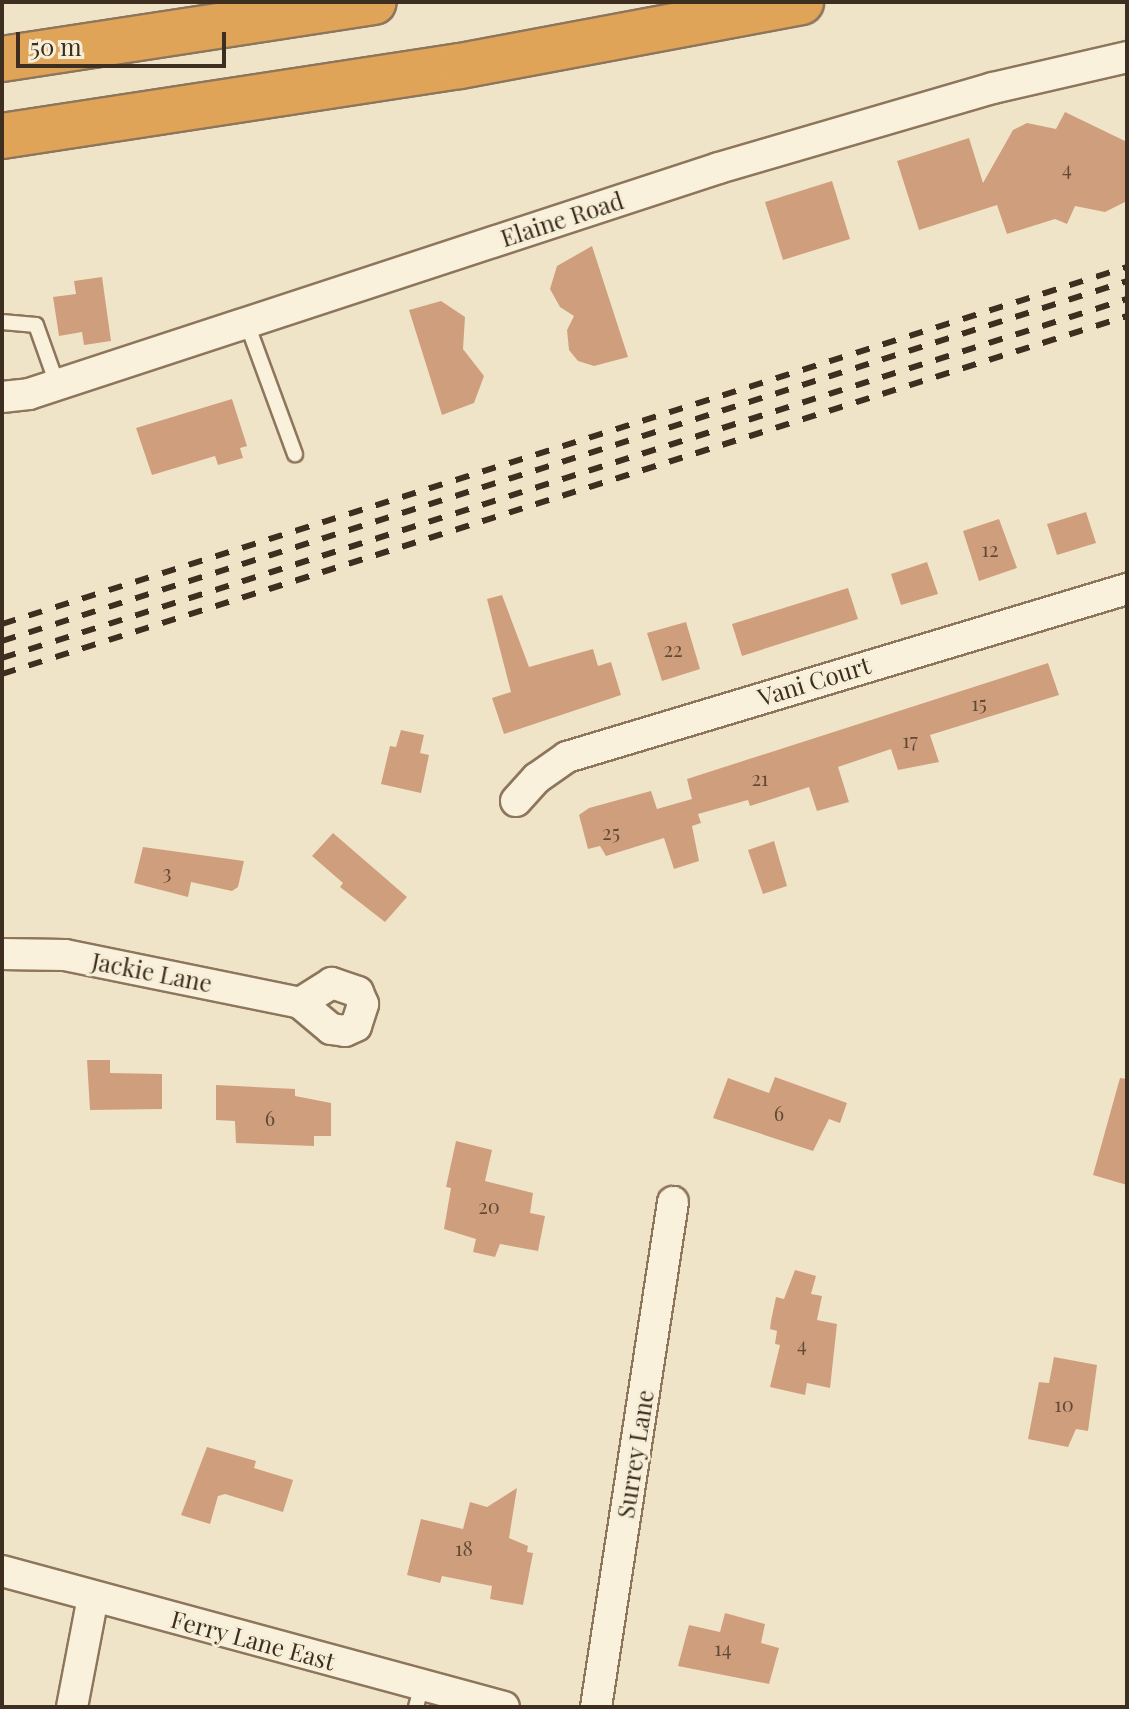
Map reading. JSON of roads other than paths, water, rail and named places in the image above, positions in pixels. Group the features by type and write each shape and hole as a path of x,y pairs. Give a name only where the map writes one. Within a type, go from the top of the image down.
{"highway":[{"path":"2,59 374,2"},
{"path":"2,136 474,63 801,2"}],"street":[{"name":"Elaine Road","path":"2,397 57,384 719,168 993,88 1127,57"},
{"name":"Vani Court","path":"516,801 537,778 567,757 1127,589"},
{"name":"Jackie Lane","path":"2,954 65,955 300,1003"},
{"name":"Surrey Lane","path":"596,1707 673,1202"},
{"name":"Ferry Lane East","path":"2,1571 419,1696 504,1707"},
{"path":"72,1707 93,1597"}],"lane":[{"path":"246,321 295,454"},
{"path":"2,322 36,325 57,384"}],"railway":[{"path":"2,624 1127,267"},
{"path":"2,641 1127,281"},
{"path":"2,658 1127,299"},
{"path":"2,674 1127,316"}]}
